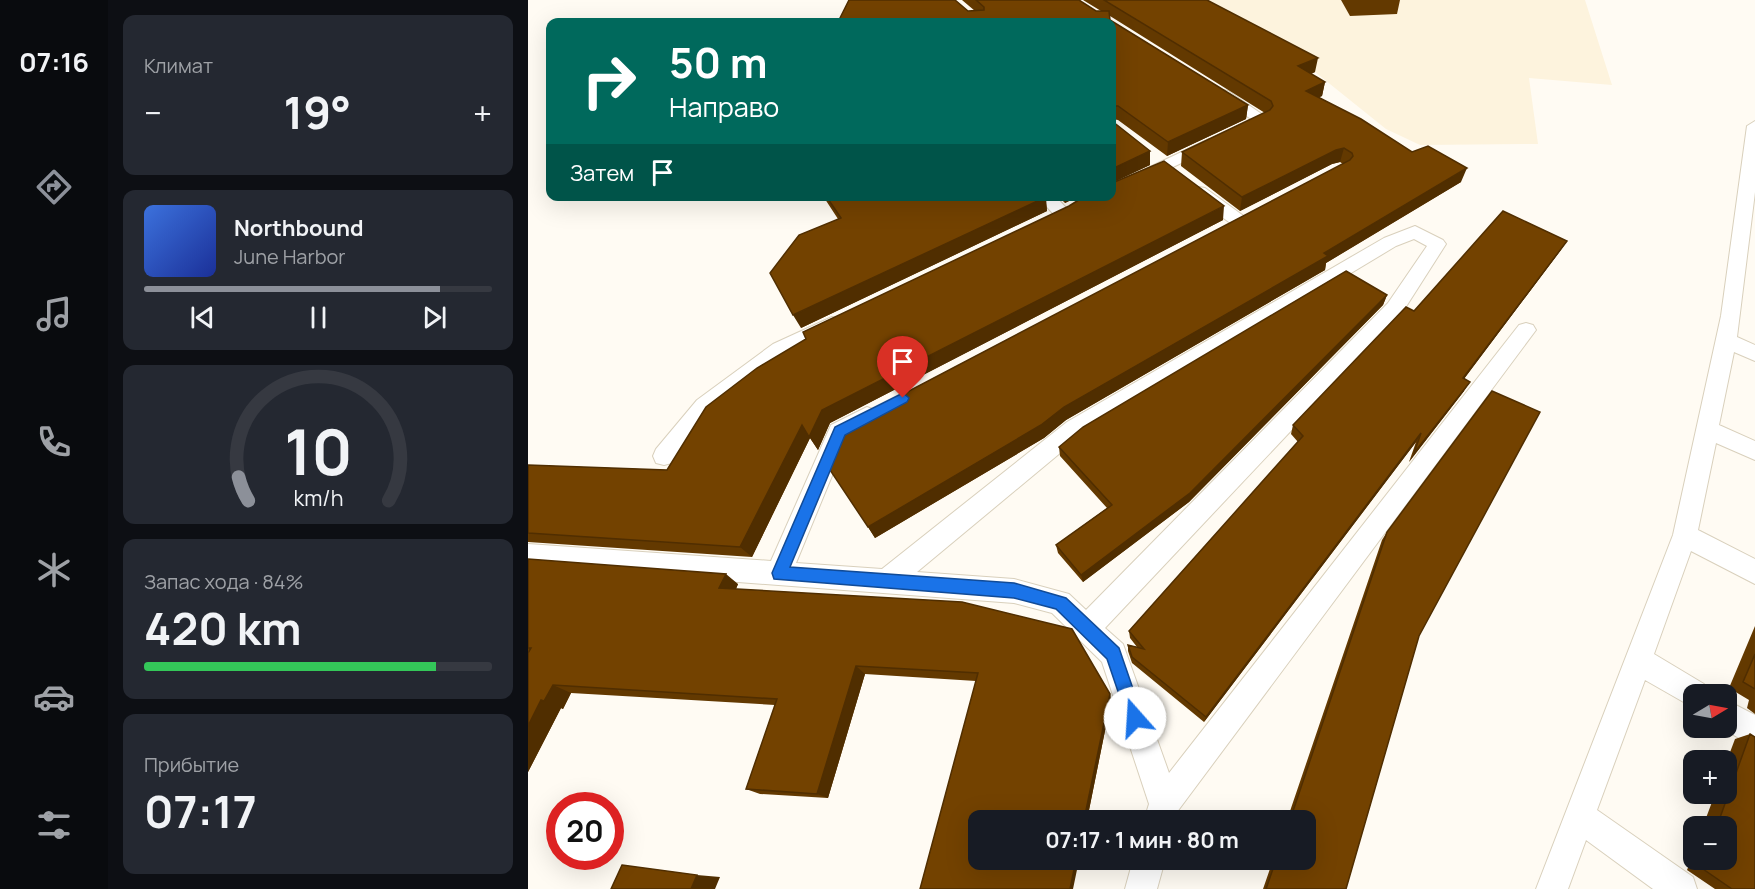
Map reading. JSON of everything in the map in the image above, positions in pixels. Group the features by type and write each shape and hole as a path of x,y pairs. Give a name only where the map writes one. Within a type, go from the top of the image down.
{"lane":[{"path":"1116,188 1262,119 1212,88"},
{"path":"1552,889 1685,535 1726,341 1746,273 1755,127"},
{"path":"1146,152 1239,221"},
{"path":"1050,201 1064,214"},
{"path":"1042,224 1081,205"},
{"path":"1218,232 1259,211"},
{"path":"887,581 1075,428 1390,242 1415,232 1437,244 1395,308 1087,628"},
{"path":"664,456 705,406 780,349 853,314"},
{"path":"1164,810 1526,330"},
{"path":"1726,341 1755,353"},
{"path":"779,573 839,431 881,409"},
{"path":"1707,429 1755,451"},
{"path":"1685,535 1755,572"},
{"path":"528,555 1014,591 1060,603 1113,654 1161,810"},
{"path":"1638,660 1683,687"},
{"path":"1737,721 1755,732"},
{"path":"1579,816 1681,889"},
{"path":"1141,889 1146,870"}],"shaded area":[{"path":"1182,0 1585,0 1612,85 1529,78 1538,144 1420,145 1386,129 1315,72"}],"building":[{"path":"849,0 955,0 968,11 984,10 984,7 976,0 1079,0 1096,11 1109,11 1110,18 840,18"},
{"path":"1104,0 1207,0 1318,58 1298,66 1325,82 1306,91 1361,119 1412,152 1428,146 1467,168 1324,253 1328,256 1064,407 1041,425 868,527 826,464 842,426 1350,160 1353,156 1344,148 1336,150 1242,197 1182,152 1270,110 1273,106 1271,101"},
{"path":"1116,24 1248,105 1168,142 1116,106"},
{"path":"1116,124 1150,151 1116,167"},
{"path":"1164,161 1224,206 822,410 809,437 802,425 740,547 528,533 528,465 667,470 706,407 757,368 806,339 803,332 1077,201 1116,201 1116,181"},
{"path":"829,201 1037,201 793,315 770,273 799,235 841,218"},
{"path":"1503,211 1567,241 1463,378 1470,382 1414,453 1421,433 1206,717 1132,657 1128,645 1144,649 1129,631 1303,436 1293,425 1406,307 1414,311"},
{"path":"1346,271 1387,295 1190,493 1081,575 1056,545 1112,505 1059,447 1083,427"},
{"path":"1492,391 1540,412 1419,636 1346,889 1266,889 1273,870 1316,870 1316,810 1293,810 1387,532"},
{"path":"528,559 726,574 719,588 962,602 1072,629 1110,694 1086,810 968,810 968,870 1074,870 1070,889 920,889 978,673 856,666 817,794 746,789 777,699 553,685 544,701 541,700 528,726 528,653 531,648 528,648"},
{"path":"1755,654 1755,689 1743,682"},
{"path":"1750,734 1755,737 1755,889 1732,889 1704,870 1737,870 1737,816 1721,816 1725,804 1737,804 1737,770"},
{"path":"624,865 697,875 691,889 611,889 620,870 624,870"}],"route":[{"path":"903,398 839,431 779,573 1014,591 1060,603 1113,654 1135,718"}]}
